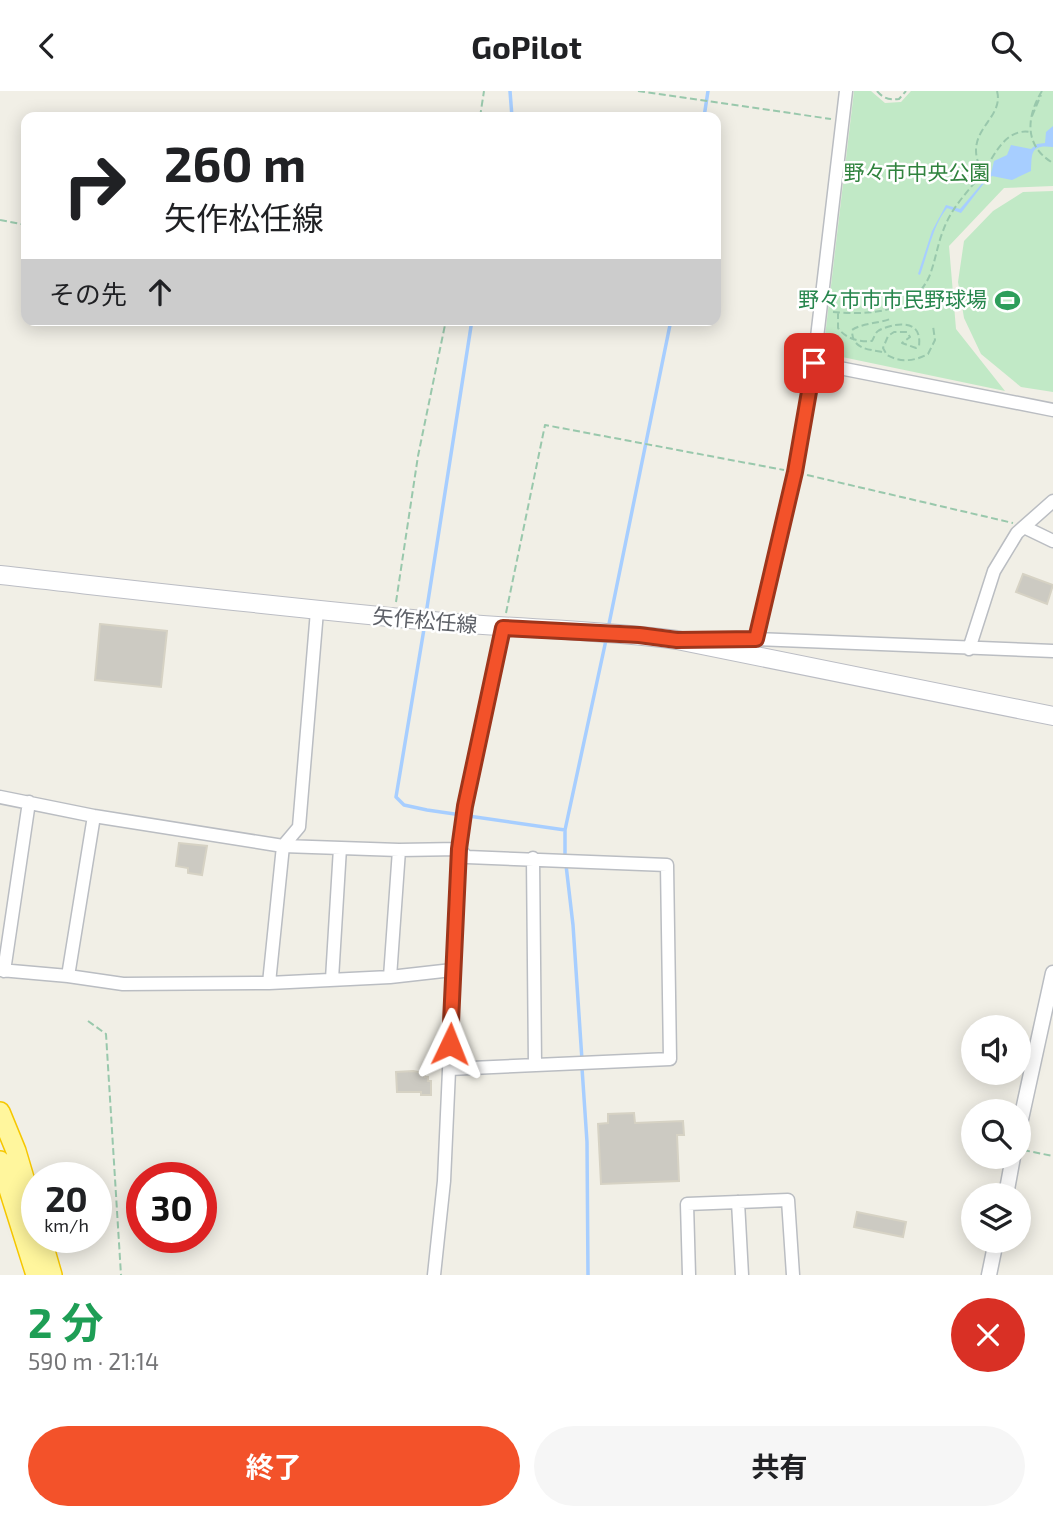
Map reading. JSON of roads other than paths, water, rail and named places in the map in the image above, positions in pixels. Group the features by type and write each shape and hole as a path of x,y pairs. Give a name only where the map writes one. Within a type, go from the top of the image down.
{"highway":[{"path":"0,1112 21,1168"},
{"path":"0,1160 36,1275"},
{"path":"46,1253 52,1275"}],"main road":[{"name":"矢作松任線","path":"0,575 317,611 677,640 1053,716"}],"street":[{"path":"756,639 795,472 814,363 846,91"},
{"path":"814,363 1053,410"},
{"path":"969,649 994,571 1017,533 1053,501"},
{"path":"1024,527 1053,541"},
{"path":"268,982 283,846 299,827 317,611"},
{"path":"433,1275 444,1181 460,843 464,811 503,628"},
{"path":"677,640 756,639 969,649 1053,650"},
{"path":"0,797 94,816 283,846 399,850 460,843"},
{"path":"29,802 2,971 123,984 390,977 452,969"},
{"path":"68,976 94,816"},
{"path":"449,1069 670,1059 667,865 467,857 460,843"},
{"path":"332,979 340,848"},
{"path":"390,977 399,850"},
{"path":"533,858 535,1065"},
{"path":"1025,1099 1053,973"},
{"path":"689,1275 687,1204 788,1200 793,1275"},
{"path":"738,1202 742,1275"},
{"path":"989,1275 994,1253"}],"water":[{"path":"1053,126 1053,147 1040,147 1034,151 1031,171 1012,180 992,176 961,213 947,208 931,240 920,275 918,274 932,231 946,205 960,209 991,173 994,161 1007,155 1011,145 1031,149 1037,144 1045,143 1046,132"}],"waterway":[{"path":"510,91 512,112"},
{"path":"705,112 708,91"},
{"path":"426,614 471,326"},
{"path":"609,624 670,326"},
{"path":"424,629 396,797 404,805 427,810 565,830"},
{"path":"565,858 565,830 606,640"},
{"path":"566,865 582,1060"},
{"path":"582,1068 587,1142 588,1275"}],"place":[{"name":"野々市市市民野球場","path":"1007,300"}],"park label":[{"name":"野々市中央公園","path":"917,173"}]}
